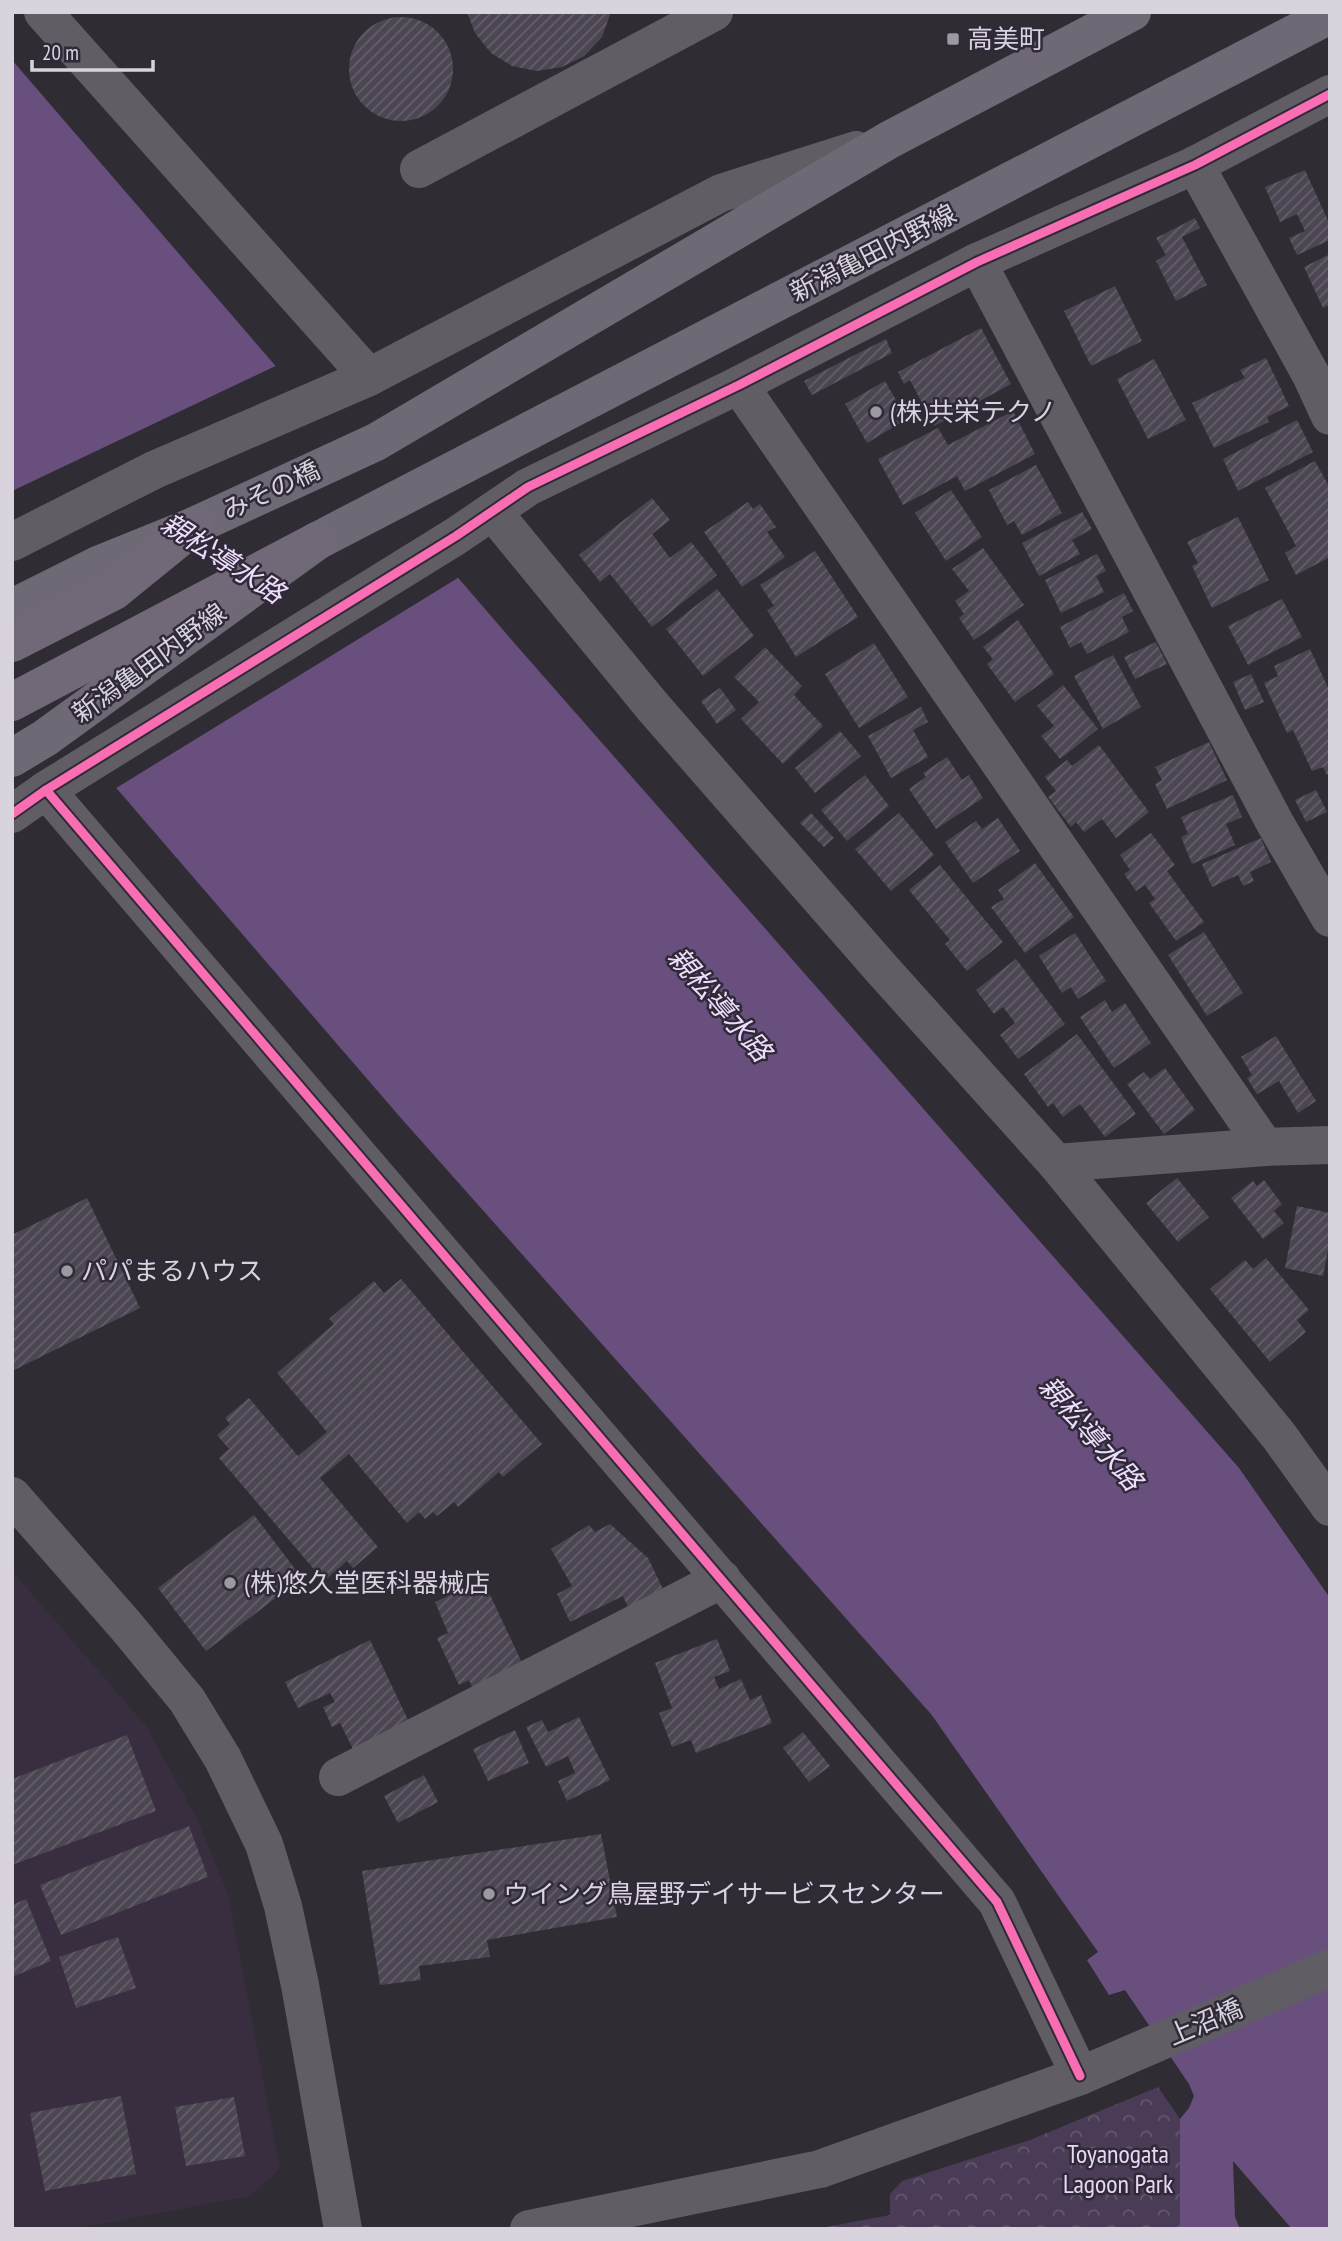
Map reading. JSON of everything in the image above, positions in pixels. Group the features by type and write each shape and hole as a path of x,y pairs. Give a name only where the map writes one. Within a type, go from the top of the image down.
{"highway":[{"path":"12,643 114,591 194,526"},
{"path":"13,701 317,541"}],"main road":[{"path":"889,140 1132,12"},
{"name":"新潟亀田内野線","path":"12,758 45,738 317,541 1330,15"},
{"name":"みその橋","path":"12,608 100,564 194,526 376,442 889,140"}],"street":[{"path":"43,12 369,377"},
{"path":"418,169 714,12"},
{"path":"12,814 59,782 456,536 528,487 740,385 977,262 1195,164 1330,94"},
{"path":"12,542 154,470 369,377 721,193 889,140"},
{"path":"1195,164 1320,370 1330,416"},
{"path":"977,262 1275,823 1330,918"},
{"path":"740,385 1265,1147"},
{"path":"492,512 653,707 871,957 1056,1163 1279,1436 1330,1507"},
{"path":"59,782 722,1579 998,1902 1080,2076"},
{"path":"1056,1163 1265,1147 1330,1145"},
{"path":"12,1496 187,1700 223,1759 264,1844 283,1906 300,1985 343,2229"},
{"path":"338,1777 722,1579"},
{"name":"上沼橋","path":"529,2229 820,2169 1080,2076 1330,1968"}],"shaded area":[{"path":"12,1571 146,1726 197,1819 228,1894 280,2169 250,2196 73,2229 12,2229"}],"green space":[{"name":"Toyanogata Lagoon Park","path":"1158,2087 1180,2119 1180,2229 816,2229 890,2215 890,2194 902,2181 1030,2140"}],"water":[{"name":"親松導水路","path":"12,60 516,645 1239,1468 1330,1598 1330,2229 1292,2229 1233,2161 1235,2217 1240,2229 1180,2229 1180,2119 1194,2096 1189,2084 1125,1990 1109,1995 1087,1960 1098,1952 931,1714 400,1117 12,667"}],"pier":[{"path":"280,364 461,576 113,790 12,673 12,491"}],"building":[{"path":"467,12 611,12 602,37 584,56 562,67 537,71 512,66 491,53 475,33"},
{"path":"401,17 421,21 438,32 449,49 453,69 449,89 438,106 421,117 401,121 381,117 364,106 353,89 349,69 353,49 364,32 381,21"},
{"path":"1305,170 1330,225 1330,240 1297,255 1289,238 1305,231 1297,214 1280,222 1265,187"},
{"path":"1195,218 1200,228 1182,237 1207,285 1176,301 1156,261 1166,255 1156,238"},
{"path":"1330,254 1330,304 1323,308 1304,267"},
{"path":"1115,286 1142,341 1091,366 1064,311"},
{"path":"981,328 1011,384 934,426 910,380 904,384 898,372"},
{"path":"886,339 892,353 812,395 804,381"},
{"path":"1266,358 1289,406 1267,417 1269,422 1214,448 1192,403 1245,378 1240,370"},
{"path":"1154,359 1186,420 1148,439 1117,379"},
{"name":"(株)共栄テクノ","path":"885,381 907,419 867,443 845,404"},
{"path":"1013,411 1035,454 965,491 957,476 903,505 878,459 938,428 948,445"},
{"path":"1297,420 1313,452 1238,491 1223,459"},
{"path":"1315,461 1330,488 1330,557 1296,575 1285,553 1296,546 1265,488"},
{"path":"1036,465 1062,513 1022,535 1014,521 1007,525 989,490"},
{"path":"951,490 982,537 946,561 915,513"},
{"path":"652,498 670,520 652,534 670,558 691,542 717,575 652,627 610,574 600,582 579,555"},
{"path":"748,502 753,509 760,504 776,527 767,532 785,557 742,587 704,532"},
{"path":"1082,512 1092,529 1072,540 1080,554 1039,576 1022,543"},
{"path":"1238,517 1269,580 1212,608 1192,566 1198,563 1187,542"},
{"path":"983,548 1024,605 974,640 959,618 964,614 955,601 969,591 952,569"},
{"path":"815,551 858,617 796,657 767,610 774,606 760,585"},
{"path":"1097,554 1106,571 1096,576 1104,592 1061,613 1045,580"},
{"path":"717,589 754,636 703,676 666,629"},
{"path":"1124,593 1133,611 1122,617 1129,632 1087,654 1081,642 1070,648 1060,627"},
{"path":"1282,599 1302,637 1248,665 1228,626"},
{"path":"1018,620 1054,674 1015,702 987,664 993,659 983,647"},
{"path":"1156,642 1167,664 1135,679 1124,657"},
{"path":"874,643 908,697 859,728 825,674"},
{"path":"765,647 802,686 794,695 823,726 783,764 741,719 759,702 734,677"},
{"path":"1310,649 1330,692 1330,774 1327,775 1323,767 1312,771 1293,730 1287,733 1264,683 1278,676 1274,666"},
{"path":"1113,655 1141,707 1103,729 1074,676"},
{"path":"1251,674 1264,702 1245,710 1233,682"},
{"path":"1063,685 1098,729 1060,759 1041,736 1054,726 1037,706"},
{"path":"720,688 736,710 717,724 701,701"},
{"path":"921,707 928,722 913,730 928,757 891,778 868,736"},
{"path":"840,731 861,756 815,793 795,768"},
{"path":"1209,742 1227,780 1167,809 1155,784 1162,780 1155,767"},
{"path":"1099,745 1149,812 1116,838 1102,819 1084,832 1076,822 1071,827 1048,797 1056,791 1045,777 1067,760 1072,766"},
{"path":"947,757 962,780 969,775 983,798 936,829 909,789 926,777 923,773"},
{"path":"865,775 889,806 847,841 821,810"},
{"path":"1316,790 1327,812 1306,822 1295,800"},
{"path":"1233,795 1242,817 1226,824 1235,845 1192,864 1181,837 1188,834 1181,817"},
{"path":"811,813 834,838 824,847 800,823"},
{"path":"899,813 934,855 891,891 855,849"},
{"path":"998,818 1020,851 973,883 945,842 976,821 982,829"},
{"path":"1151,833 1175,865 1167,871 1204,922 1176,941 1149,903 1155,899 1145,885 1136,891 1124,874 1130,870 1120,855"},
{"path":"1261,838 1271,862 1250,872 1254,881 1243,886 1238,875 1212,887 1202,864"},
{"path":"1035,863 1074,917 1025,953 991,907 1004,899 998,890"},
{"path":"940,865 1003,942 967,971 945,944 950,940 909,890"},
{"path":"1204,932 1243,993 1207,1016 1168,955"},
{"path":"1075,933 1106,981 1078,999 1071,987 1062,993 1039,956"},
{"path":"1016,959 1065,1024 1018,1059 1000,1035 1015,1023 1003,1007 994,1014 976,990"},
{"path":"1105,1000 1112,1012 1125,1003 1151,1043 1114,1068 1080,1017"},
{"path":"1077,1034 1136,1114 1105,1137 1080,1104 1063,1117 1053,1103 1048,1107 1024,1074"},
{"path":"1276,1036 1316,1101 1298,1113 1279,1081 1257,1094 1247,1078 1252,1075 1241,1057"},
{"path":"1165,1068 1195,1110 1164,1134 1127,1084 1144,1072 1150,1079"},
{"path":"1177,1178 1209,1217 1178,1242 1146,1203"},
{"path":"1264,1180 1282,1204 1274,1211 1284,1223 1263,1239 1231,1198 1253,1181 1257,1186"},
{"name":"パパまるハウス","path":"87,1198 140,1308 12,1371 12,1235"},
{"path":"1297,1206 1330,1213 1330,1240 1323,1276 1285,1268"},
{"path":"1266,1258 1309,1310 1297,1320 1306,1332 1270,1362 1210,1289 1245,1260 1253,1269"},
{"path":"401,1279 542,1444 503,1477 499,1472 458,1507 454,1502 437,1516 433,1512 425,1519 419,1512 407,1523 349,1454 320,1478 378,1547 353,1568 347,1561 324,1581 219,1458 229,1449 217,1435 230,1424 225,1418 249,1398 298,1456 327,1432 277,1373 334,1324 329,1319 374,1281 384,1293"},
{"name":"(株)悠久堂医科器械店","path":"254,1515 302,1578 206,1651 158,1588"},
{"path":"610,1524 648,1558 665,1593 629,1610 623,1596 570,1622 557,1594 572,1586 551,1549 589,1525 595,1532"},
{"path":"483,1580 524,1667 474,1691 469,1680 459,1685 437,1638 448,1633 435,1602"},
{"path":"717,1639 730,1671 714,1677 719,1689 741,1679 750,1700 761,1695 772,1723 696,1753 691,1740 672,1747 659,1713 672,1708 655,1663"},
{"path":"370,1640 409,1722 353,1749 340,1723 332,1727 323,1707 335,1702 330,1693 298,1708 285,1682"},
{"path":"579,1717 610,1780 567,1801 558,1781 575,1773 568,1756 546,1767 526,1727 542,1720 548,1732"},
{"path":"515,1730 529,1763 488,1781 473,1749"},
{"path":"803,1732 830,1766 809,1782 783,1748"},
{"path":"127,1735 156,1811 12,1865 12,1779"},
{"path":"424,1775 438,1802 398,1823 384,1796"},
{"path":"189,1826 208,1877 61,1935 40,1885"},
{"name":"ウイング鳥屋野デイサービスセンター","path":"601,1834 617,1917 487,1940 490,1957 419,1966 421,1980 380,1985 362,1871"},
{"path":"26,1899 51,1961 12,1977 12,1905"},
{"path":"118,1937 136,1988 76,2008 59,1957"},
{"path":"121,2096 136,2174 45,2191 30,2113"},
{"path":"234,2097 245,2156 186,2166 175,2107"}],"cycle path":[{"path":"12,814 46,790 456,536 528,487 739,385 977,262 1195,165 1330,94"},
{"path":"46,790 997,1902 1080,2076"}],"place":[{"name":"高美町","path":"953,39"},
{"name":"(株)共栄テクノ","path":"876,412"},
{"name":"パパまるハウス","path":"67,1271"},
{"name":"(株)悠久堂医科器械店","path":"230,1583"},
{"name":"ウイング鳥屋野デイサービスセンター","path":"489,1894"}]}
